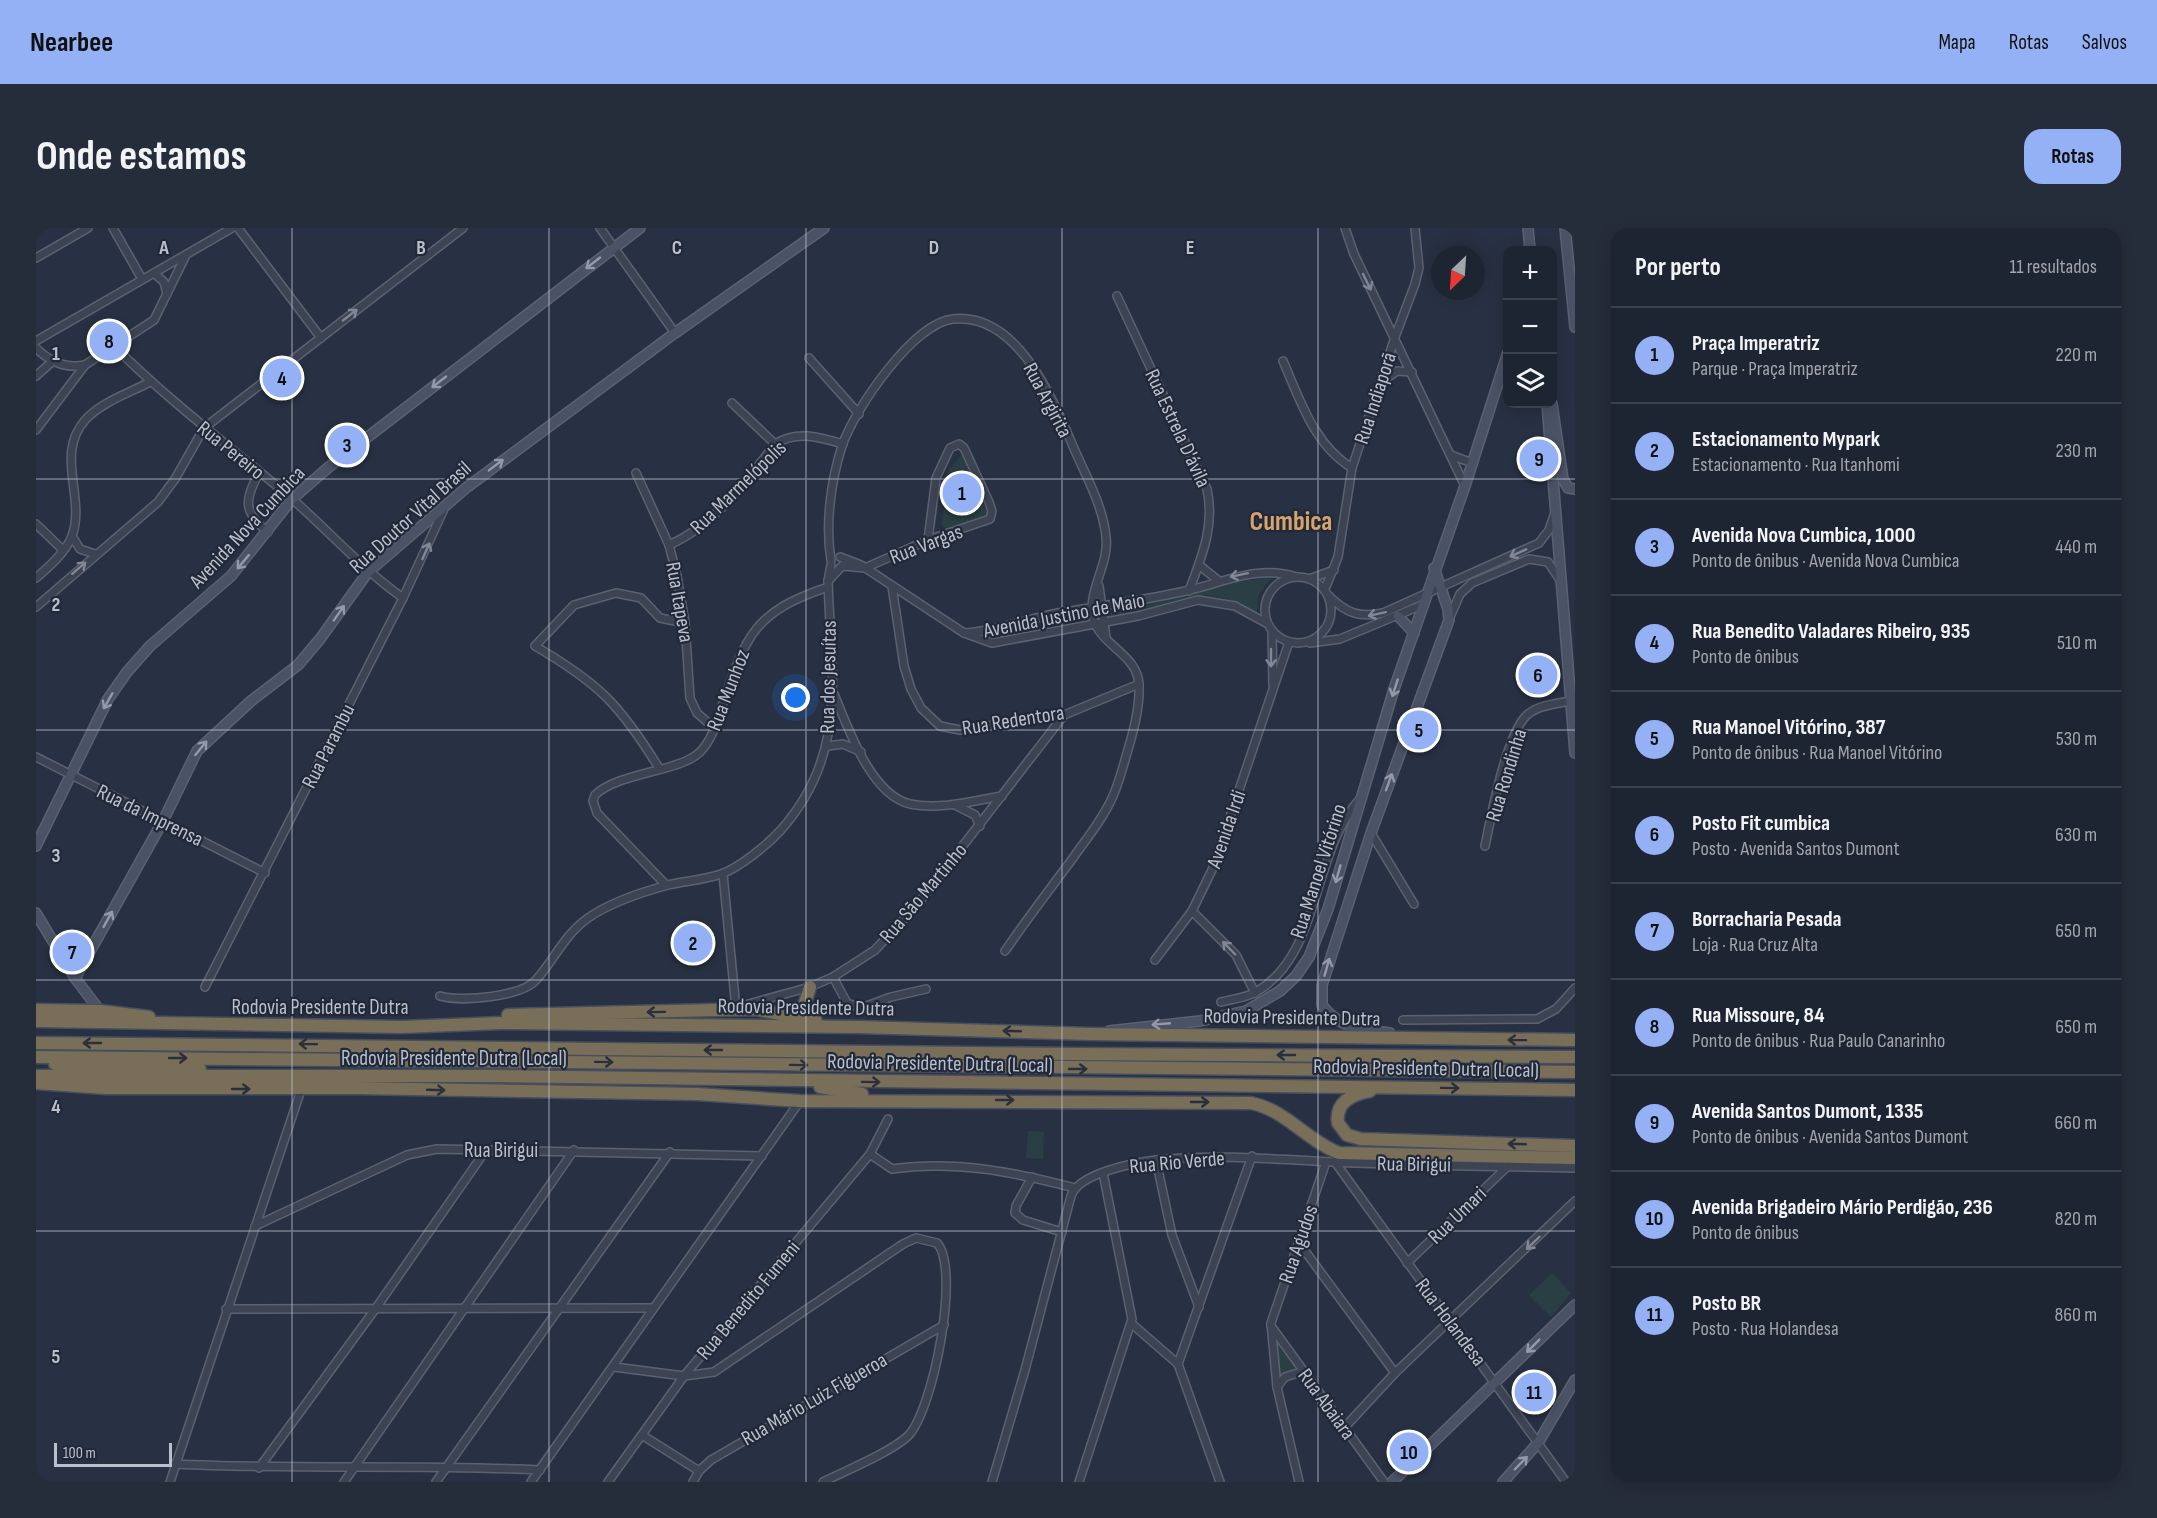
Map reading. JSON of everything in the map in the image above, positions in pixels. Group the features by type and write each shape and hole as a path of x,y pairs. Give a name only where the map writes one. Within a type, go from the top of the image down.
{"highway":[{"path":"809,1020 803,1009 810,987"},
{"path":"402,1027 416,1020 427,1019 735,1008 755,1009 859,1027"},
{"path":"36,1010 100,1011 190,1020 200,1025"},
{"name":"Rodovia Presidente Dutra","path":"36,1021 402,1027 501,1023 859,1027 1092,1034 1575,1040"},
{"name":"Rodovia Presidente Dutra","path":"36,1043 1575,1057"},
{"path":"36,1057 1575,1072"},
{"path":"36,1063 277,1071 304,1078"},
{"path":"36,1076 304,1078"},
{"name":"Rodovia Presidente Dutra (Local)","path":"304,1078 495,1076 1575,1090"},
{"path":"792,1081 848,1093 946,1101"},
{"path":"36,1083 105,1088 358,1088 697,1094 800,1101 1251,1103 1266,1106 1284,1115 1318,1142 1339,1153 1575,1158"},
{"path":"1392,1087 1356,1094 1343,1102 1337,1116 1342,1130 1347,1135 1362,1139 1575,1146"}],"main road":[{"name":"Avenida Nova Cumbica","path":"36,846 108,699 127,672 150,646 231,576 292,499 336,461 640,228"},
{"name":"Rua Doutor Vital Brasil","path":"75,978 163,821 197,752 251,701 298,665 320,639 368,572 446,503 675,333 824,228"},
{"path":"1528,228 1530,246"},
{"path":"1565,228 1573,289 1575,327"},
{"name":"Rua Manoel Vitórino","path":"1092,1034 1126,1027 1226,1017 1264,1002 1280,991 1296,976 1309,957 1318,937 1434,568 1465,486 1503,367"},
{"path":"1547,408 1575,753"},
{"path":"1553,408 1563,479 1568,488 1575,489"},
{"path":"1434,568 1449,620"},
{"path":"1398,616 1414,633"},
{"name":"Rua Manoel Vitórino","path":"1433,1039 1352,1028 1340,1023 1322,1005 1322,985 1371,833 1449,620"},
{"path":"36,913 75,978 100,1011"},
{"path":"81,1011 86,994"},
{"path":"1392,1482 1575,1305"},
{"path":"1503,1482 1538,1443 1575,1380"}],"street":[{"path":"36,258 88,228"},
{"path":"113,228 142,279"},
{"path":"36,341 232,228"},
{"path":"238,228 321,338"},
{"path":"37,604 129,528 167,492 204,428 463,228"},
{"path":"600,228 675,333"},
{"path":"1345,228 1354,254 1465,486"},
{"name":"Rua Indiaporã","path":"1327,593 1341,542 1352,468 1395,337 1415,285 1419,268 1415,228"},
{"path":"36,430 85,365 154,320 186,255"},
{"path":"154,273 164,282 167,294"},
{"name":"Rua Estrela D'ávila","path":"1117,296 1207,489 1212,509 1209,532 1189,591"},
{"name":"Rua Argirita","path":"843,444 859,414 896,361 926,331 938,323 951,319 976,322 1010,341 1034,367 1050,394 1101,513 1107,543 1094,593 1092,609 1094,623"},
{"name":"Rua Pereiro","path":"115,347 150,382 292,499 368,572 403,598"},
{"path":"36,348 53,361 68,366 85,365"},
{"path":"809,358 859,414"},
{"path":"36,376 53,361"},
{"path":"1283,361 1321,439 1340,460 1352,468"},
{"path":"1382,381 1397,371 1412,372"},
{"path":"36,578 63,550 72,536 76,508 70,464 76,434 87,418 96,411 150,382"},
{"path":"732,403 775,444"},
{"name":"Rua Marmelópolis","path":"669,545 709,522 775,444 785,438 807,435 843,444"},
{"name":"Rua dos Jesuítas","path":"440,996 470,999 524,988 535,982 560,945 590,917 616,903 666,885 723,874 762,848 787,824 808,795 827,746 831,722 828,584 834,560 829,535 831,508 843,444"},
{"name":"Rua Vargas","path":"865,568 928,540 987,522 992,516 989,502 964,448 956,445 947,452 936,478 928,540"},
{"path":"1451,455 1472,463"},
{"path":"259,472 249,494 248,508 255,522 268,532"},
{"name":"Rua Itapeva","path":"636,473 669,545 685,623 689,662 688,694 697,713 714,728"},
{"name":"Rua Parambu","path":"205,987 403,598 446,503"},
{"path":"1310,579 1349,613 1368,616 1399,607 1427,592 1539,543 1549,530 1555,513"},
{"path":"36,524 63,550"},
{"path":"72,536 80,549 95,554"},
{"path":"834,560 841,568 865,568"},
{"path":"834,560 865,568 964,633"},
{"path":"834,560 841,568"},
{"name":"Rua Manoel Vitórino","path":"1449,620 1465,588 1529,560 1548,562 1560,580"},
{"path":"1199,565 1219,581"},
{"path":"828,584 841,568"},
{"path":"1334,570 1310,579 1297,577 1281,581 1267,598 1265,610 1270,627 1289,642 1329,642 1422,605"},
{"name":"Avenida Justino de Maio","path":"964,633 1189,591 1262,571 1279,572 1297,577"},
{"name":"Rua Argirita","path":"1098,583 1106,638"},
{"name":"Rua Munhoz","path":"666,885 597,813 593,801 599,791 692,758 701,752 714,728 740,654 757,626 774,612 828,584"},
{"name":"Rua Redentora","path":"892,586 904,666 911,689 921,708 940,726 960,730 1064,715 1139,684"},
{"path":"659,768 624,714 603,692 582,674 535,646 574,605 616,593 640,598 660,618 685,623"},
{"path":"1305,643 1320,636 1327,628 1332,608 1327,593"},
{"path":"895,609 907,596"},
{"name":"Avenida Justino de Maio","path":"964,633 982,642 1001,643 1197,600 1235,606 1270,627"},
{"path":"1005,951 1107,808 1136,726 1139,684 1136,670 1106,638 1097,632 1094,623"},
{"name":"Avenida Irdi","path":"1270,627 1273,686"},
{"name":"Avenida Irdi","path":"1155,960 1192,911 1224,838 1289,642"},
{"path":"832,691 876,781 890,795 909,804 952,804 1002,795"},
{"name":"Rua Rondinha","path":"1485,846 1493,806 1519,723 1537,708 1570,701"},
{"name":"Rua São Martinho","path":"735,1008 810,987 833,977 874,950 897,929 980,826 1064,715"},
{"path":"831,722 847,725"},
{"path":"827,746 843,744 861,752"},
{"name":"Rua da Imprensa","path":"36,757 69,776 265,873"},
{"path":"1221,1002 1255,993 1274,980 1297,945 1337,831 1347,813 1360,799"},
{"path":"952,804 975,814 980,826"},
{"path":"1371,833 1414,904"},
{"path":"723,874 735,1008"},
{"path":"1192,911 1236,955 1255,993"},
{"path":"833,977 847,1003 861,1008 891,997 926,989"},
{"path":"1403,1020 1537,1019 1556,1010 1574,990"},
{"path":"170,1482 300,1093"},
{"path":"531,1482 800,1101"},
{"name":"Rua Benedito Fumeni","path":"608,1482 684,1376 870,1154 888,1119"},
{"name":"Rua Birigui","path":"255,1226 407,1155 437,1149 670,1152 762,1156"},
{"path":"259,1468 376,1308 486,1150"},
{"path":"344,1482 574,1150"},
{"path":"436,1482 670,1152"},
{"path":"870,1154 892,1169 946,1164 1032,1177 1075,1188 992,1482"},
{"path":"1178,1364 1252,1156"},
{"name":"Rua Birigui","path":"1252,1156 1330,1162 1575,1168"},
{"name":"Rua Rio Verde","path":"1075,1188 1103,1173 1156,1160 1252,1156"},
{"path":"1156,1160 1172,1235 1199,1307"},
{"name":"Rua Agudos","path":"1271,1326 1299,1242 1330,1162"},
{"name":"Rua Holandesa","path":"1330,1162 1496,1383 1566,1482"},
{"name":"Rua Umari","path":"1407,1263 1508,1166"},
{"path":"1079,1482 1132,1324 1132,1310 1103,1173"},
{"path":"1032,1177 1016,1206 1015,1213 1023,1220 1062,1232"},
{"path":"1344,1428 1395,1373 1575,1202"},
{"path":"614,1367 684,1376 714,1372 903,1244 916,1238 937,1243 945,1257 944,1325 931,1383 914,1428 906,1438 823,1482"},
{"path":"1299,1242 1395,1373"},
{"path":"226,1309 653,1308"},
{"path":"1132,1324 1178,1364 1220,1482"},
{"name":"Rua Mário Luiz Figueroa","path":"693,1482 699,1471 711,1460 827,1390 944,1325"},
{"path":"1271,1326 1277,1387 1299,1482"},
{"name":"Rua Abaiara","path":"1271,1326 1384,1482"},
{"path":"1277,1387 1285,1377 1304,1371"},
{"path":"642,1435 699,1471"},
{"path":"175,1464 259,1468 353,1469 447,1466 540,1470"}],"green space":[{"path":"963,453 989,516 945,529 942,525 948,471"},
{"path":"1272,577 1259,594 1257,613 1227,599 1206,595 1121,617 1103,618 1104,613 1119,612 1236,582"},
{"path":"1028,1131 1044,1132 1043,1159 1026,1158"},
{"path":"1552,1273 1571,1293 1551,1317 1529,1295"},
{"path":"1276,1337 1301,1371 1288,1371 1279,1381"}],"place":[{"name":"Rua Missoure, 84","path":"109,341"},
{"name":"Rua Benedito Valadares Ribeiro, 935","path":"282,378"},
{"name":"Avenida Nova Cumbica, 1000","path":"347,445"},
{"name":"Avenida Santos Dumont, 1335","path":"1539,459"},
{"name":"Praça Imperatriz","path":"962,493"},
{"name":"Posto Fit cumbica","path":"1538,675"},
{"name":"Rua Manoel Vitórino, 387","path":"1419,730"},
{"name":"Estacionamento Mypark","path":"693,943"},
{"name":"Borracharia Pesada","path":"72,952"},
{"name":"Posto BR","path":"1534,1392"},
{"name":"Avenida Brigadeiro Mário Perdigão, 236","path":"1409,1452"}],"district":[{"name":"Cumbica","path":"1291,521"}]}
